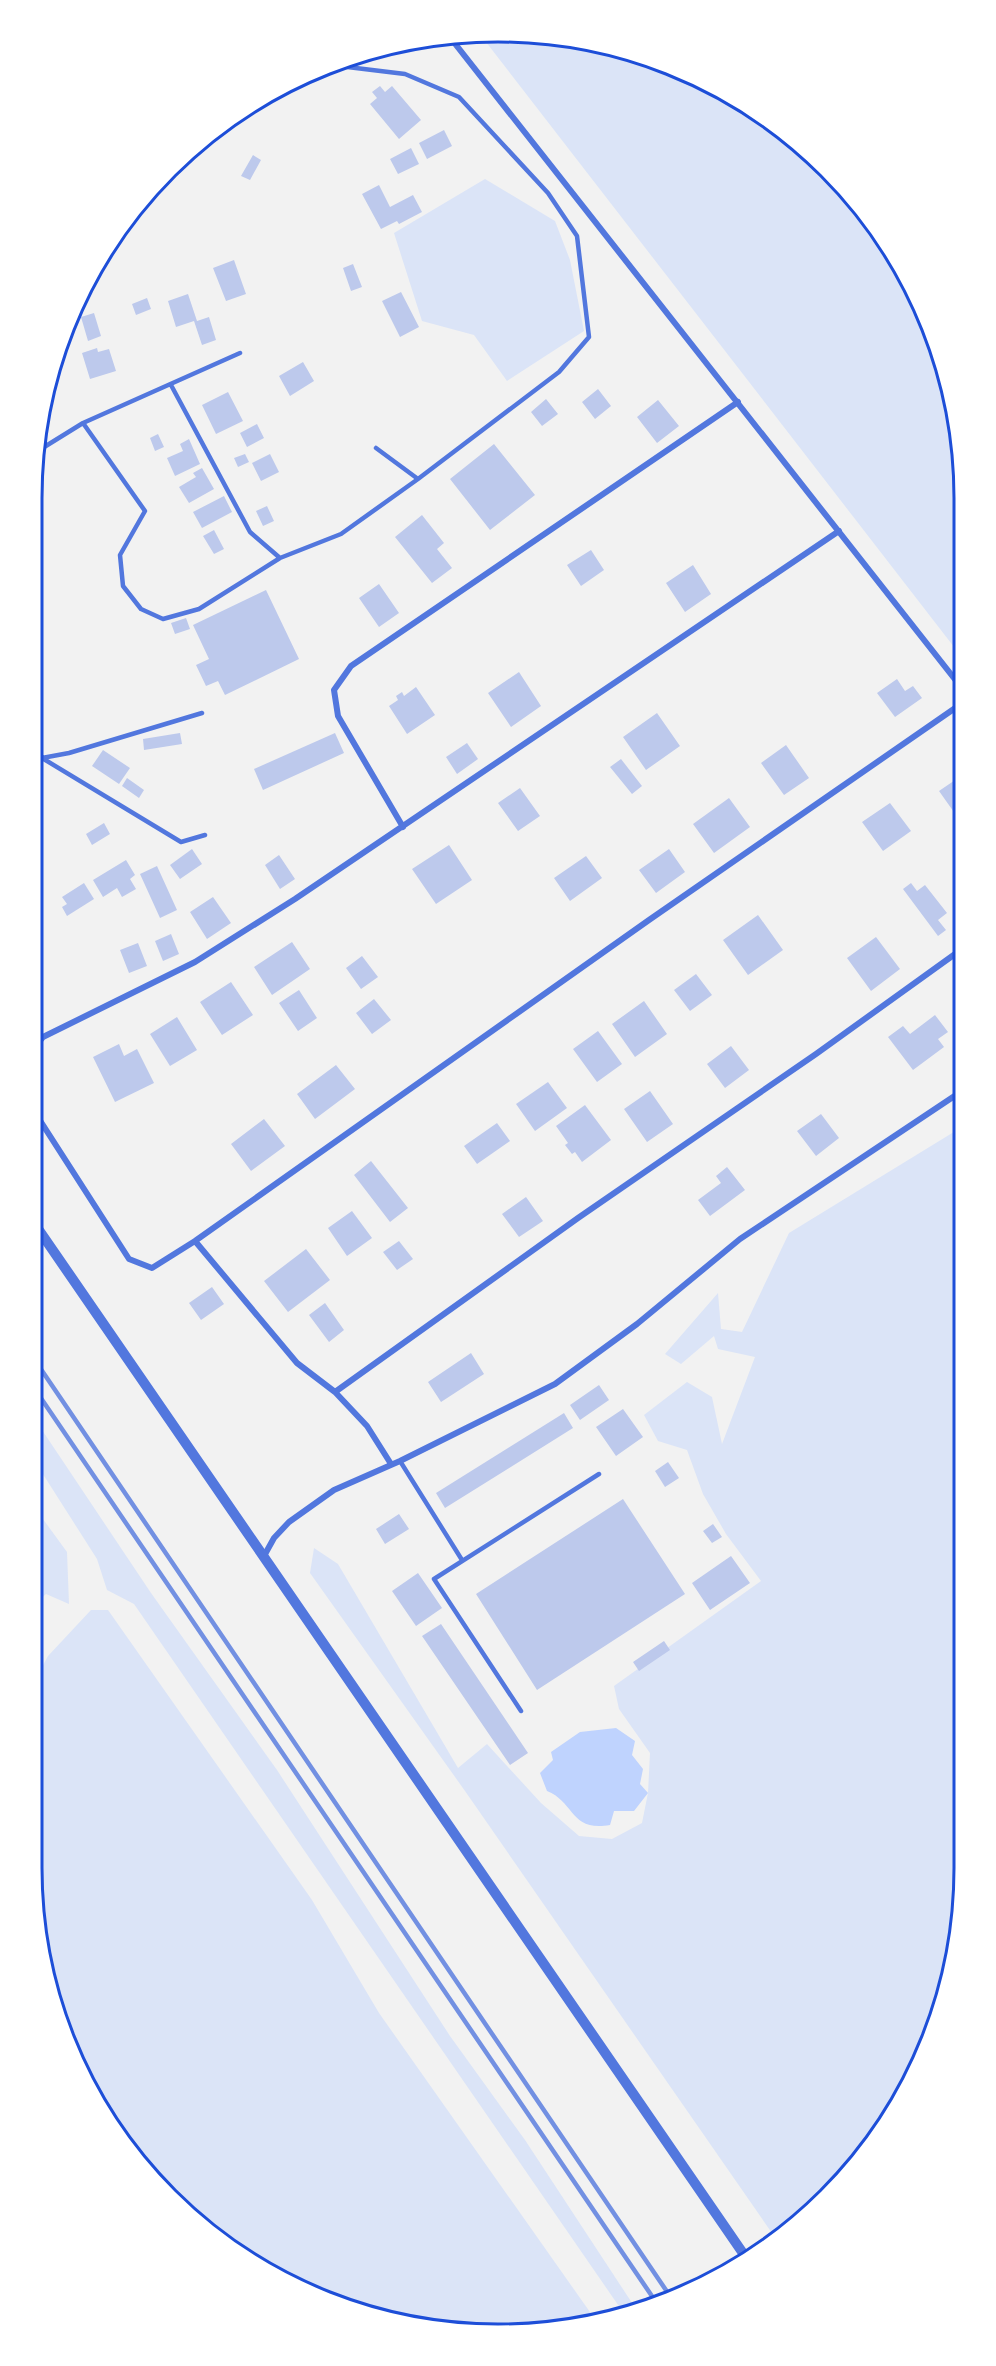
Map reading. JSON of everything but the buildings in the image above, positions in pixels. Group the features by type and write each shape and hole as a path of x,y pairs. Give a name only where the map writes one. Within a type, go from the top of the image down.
{"street":[{"path":"456,44 954,678"},
{"path":"403,827 338,716 334,690 351,666 738,402"},
{"path":"42,1038 195,962 403,827 839,531"},
{"path":"42,1124 129,1259 152,1268 195,1241 649,920 954,709"},
{"path":"335,1392 578,1218 816,1054 954,955"},
{"path":"264,1556 274,1538 289,1522 334,1490 400,1461 555,1384 637,1324 740,1239 954,1096"},
{"path":"42,1234 742,2252"},
{"path":"195,1241 297,1364 335,1392 368,1426 391,1464"}],"lane":[{"path":"83,423 145,511 120,555 123,586 141,609 163,619 199,609 280,558 341,534 559,372 589,337 577,236 548,193 459,97 405,74 348,67"},
{"path":"45,445 83,423 240,353"},
{"path":"171,385 250,532 280,558"},
{"path":"376,448 418,479"},
{"path":"42,758 69,753 202,713"},
{"path":"42,758 181,842 205,835"},
{"path":"400,1461 462,1560"},
{"path":"520,1711 434,1579 599,1474"}],"shaded area":[{"path":"486,42 528,43 587,51 645,66 700,89 776,136 799,155 841,197 860,220 907,296 930,351 945,409 953,468 954,647"},
{"path":"485,179 555,221 570,260 584,331 507,381 474,335 422,321 394,233"},
{"path":"954,1132 954,1868 950,1928 930,2015 907,2070 893,2096 860,2146 841,2169 799,2211 772,2233 465,1791 310,1573 314,1548 338,1564 458,1768 487,1744 541,1803 579,1836 612,1839 642,1823 648,1793 650,1753 619,1709 614,1686 761,1581 726,1534 703,1494 687,1450 658,1441 644,1415 687,1382 712,1397 722,1444 755,1357 718,1349 714,1336 681,1364 665,1354 718,1293 721,1329 742,1332 789,1233"},
{"path":"42,1430 151,1593 277,1770 450,2036 525,2140 632,2303 619,2307 134,1604 107,1590 97,1559 42,1473"},
{"path":"42,1518 67,1552 69,1604 46,1594 42,1598"},
{"path":"91,1610 108,1610 312,1900 379,2013 591,2314 528,2323 468,2323 409,2315 351,2300 296,2277 220,2230 197,2211 155,2169 136,2146 89,2070 66,2015 51,1957 46,1928 42,1868 42,1667 48,1656"}],"water":[{"path":"616,1728 635,1741 632,1755 643,1769 640,1784 648,1793 634,1811 614,1811 610,1825 587,1824 574,1815 556,1796 547,1791 540,1773 553,1760 551,1752 580,1732"}],"railway":[{"path":"42,1371 667,2291"},
{"path":"42,1400 653,2297"}]}
